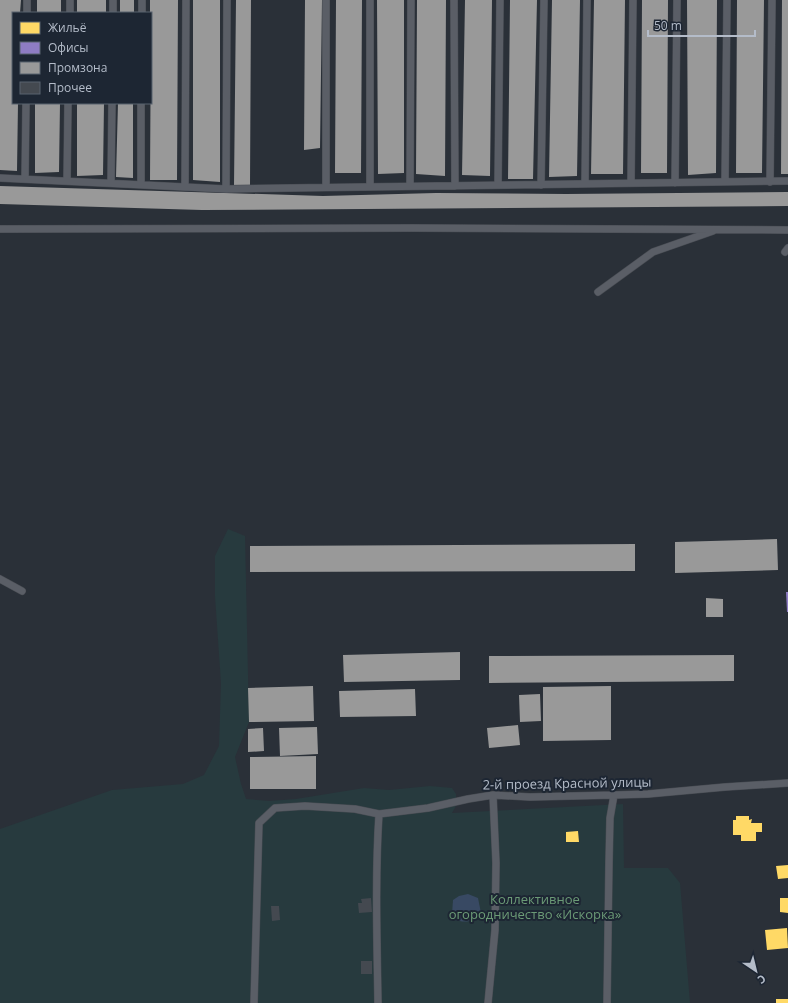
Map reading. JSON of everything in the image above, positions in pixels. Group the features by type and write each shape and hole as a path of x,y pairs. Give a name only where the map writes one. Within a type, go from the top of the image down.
{"lane":[{"path":"27,0 27,12"},
{"path":"70,0 70,12"},
{"path":"113,0 113,12"},
{"path":"142,0 142,12"},
{"path":"185,187 186,0"},
{"path":"226,189 227,0"},
{"path":"326,0 326,187"},
{"path":"370,0 370,187"},
{"path":"410,186 411,0"},
{"path":"454,0 455,186"},
{"path":"498,185 500,0"},
{"path":"541,185 544,0"},
{"path":"585,184 587,0"},
{"path":"631,184 633,0"},
{"path":"675,183 677,0"},
{"path":"724,182 727,0"},
{"path":"770,182 772,0"},
{"path":"25,179 26,104"},
{"path":"67,181 68,104"},
{"path":"111,183 112,104"},
{"path":"141,104 141,184"},
{"path":"0,178 226,189 788,181"},
{"path":"0,229 420,228 788,230"},
{"path":"598,292 653,252 719,229"},
{"path":"0,579 22,591"},
{"name":"2-й проезд Красной улицы","path":"254,1003 259,823 275,808 305,806 355,809 379,814 428,808 493,795 530,797 614,796 725,786 788,783"},
{"path":"488,1003 495,930 496,863 493,795"},
{"path":"607,1003 610,818 614,796"},
{"path":"378,1003 376,892 379,814"}],"green space":[{"name":"Коллективное огородничество «Искорка»","path":"228,529 245,536 249,722 235,757 246,799 269,801 296,799 364,788 389,790 430,786 452,788 456,794 456,806 452,813 623,804 624,868 668,868 680,883 690,1003 0,1003 0,829 112,790 183,784 204,775 219,746 221,683 215,596 215,556"}],"water":[{"path":"468,894 478,898 481,913 479,916 470,921 455,920 452,914 453,900 459,896"}],"building: Жильё":[{"path":"736,816 749,816 749,820 752,819 751,823 762,823 762,832 756,832 756,841 741,841 741,835 733,835 733,820 736,820"},
{"path":"578,831 579,842 566,842 566,832"},
{"path":"788,865 788,878 778,879 776,866"},
{"path":"780,898 788,898 788,913 780,912"},
{"path":"787,928 788,948 767,950 765,930"},
{"path":"776,999 788,999 788,1003 776,1003"}],"building: Офисы":[{"path":"786,592 788,592 788,612 787,612"}],"building: Промзона":[{"path":"0,0 21,0 20,12 12,12 12,104 18,104 17,171 0,170"},
{"path":"37,0 61,0 61,12 37,12"},
{"path":"77,0 106,0 106,12 77,12"},
{"path":"120,0 134,0 134,12 120,12"},
{"path":"150,0 178,0 177,180 150,180 152,12 150,12"},
{"path":"193,0 220,0 220,182 193,180"},
{"path":"236,0 251,0 250,185 234,185"},
{"path":"305,0 322,0 320,148 304,150"},
{"path":"336,0 362,0 361,173 335,173"},
{"path":"377,0 404,0 404,173 378,174"},
{"path":"417,0 446,0 445,176 416,174"},
{"path":"465,0 492,0 490,176 462,175"},
{"path":"510,0 537,0 533,179 508,179"},
{"path":"552,0 580,0 577,176 549,177"},
{"path":"594,0 625,0 623,174 591,174"},
{"path":"642,0 668,0 667,173 641,173"},
{"path":"687,0 717,0 716,173 688,175"},
{"path":"737,0 764,0 762,173 736,173"},
{"path":"782,0 788,0 788,174 781,174"},
{"path":"35,104 60,104 59,172 35,173"},
{"path":"77,104 104,104 103,175 77,176"},
{"path":"118,104 133,104 133,178 116,177"},
{"path":"0,186 323,196 436,193 566,194 788,192 788,206 202,210 0,204"},
{"path":"777,539 778,570 675,573 675,542"},
{"path":"635,544 635,571 250,572 250,546"},
{"path":"706,598 723,599 723,617 706,617"},
{"path":"460,652 460,680 344,682 343,655"},
{"path":"734,655 734,681 489,683 489,656"},
{"path":"313,686 314,721 249,722 248,688"},
{"path":"611,686 611,740 543,741 543,687"},
{"path":"415,689 416,716 340,717 339,691"},
{"path":"540,694 541,721 520,722 519,695"},
{"path":"518,725 520,745 489,748 487,728"},
{"path":"317,727 318,754 280,756 279,728"},
{"path":"263,728 264,751 248,752 248,729"},
{"path":"316,756 316,789 250,789 250,757"}],"building: Прочее":[{"path":"371,898 372,912 359,913 358,903 362,903 361,899"},
{"path":"271,906 279,906 280,920 272,921"},
{"path":"361,961 372,961 372,974 361,974"}]}
